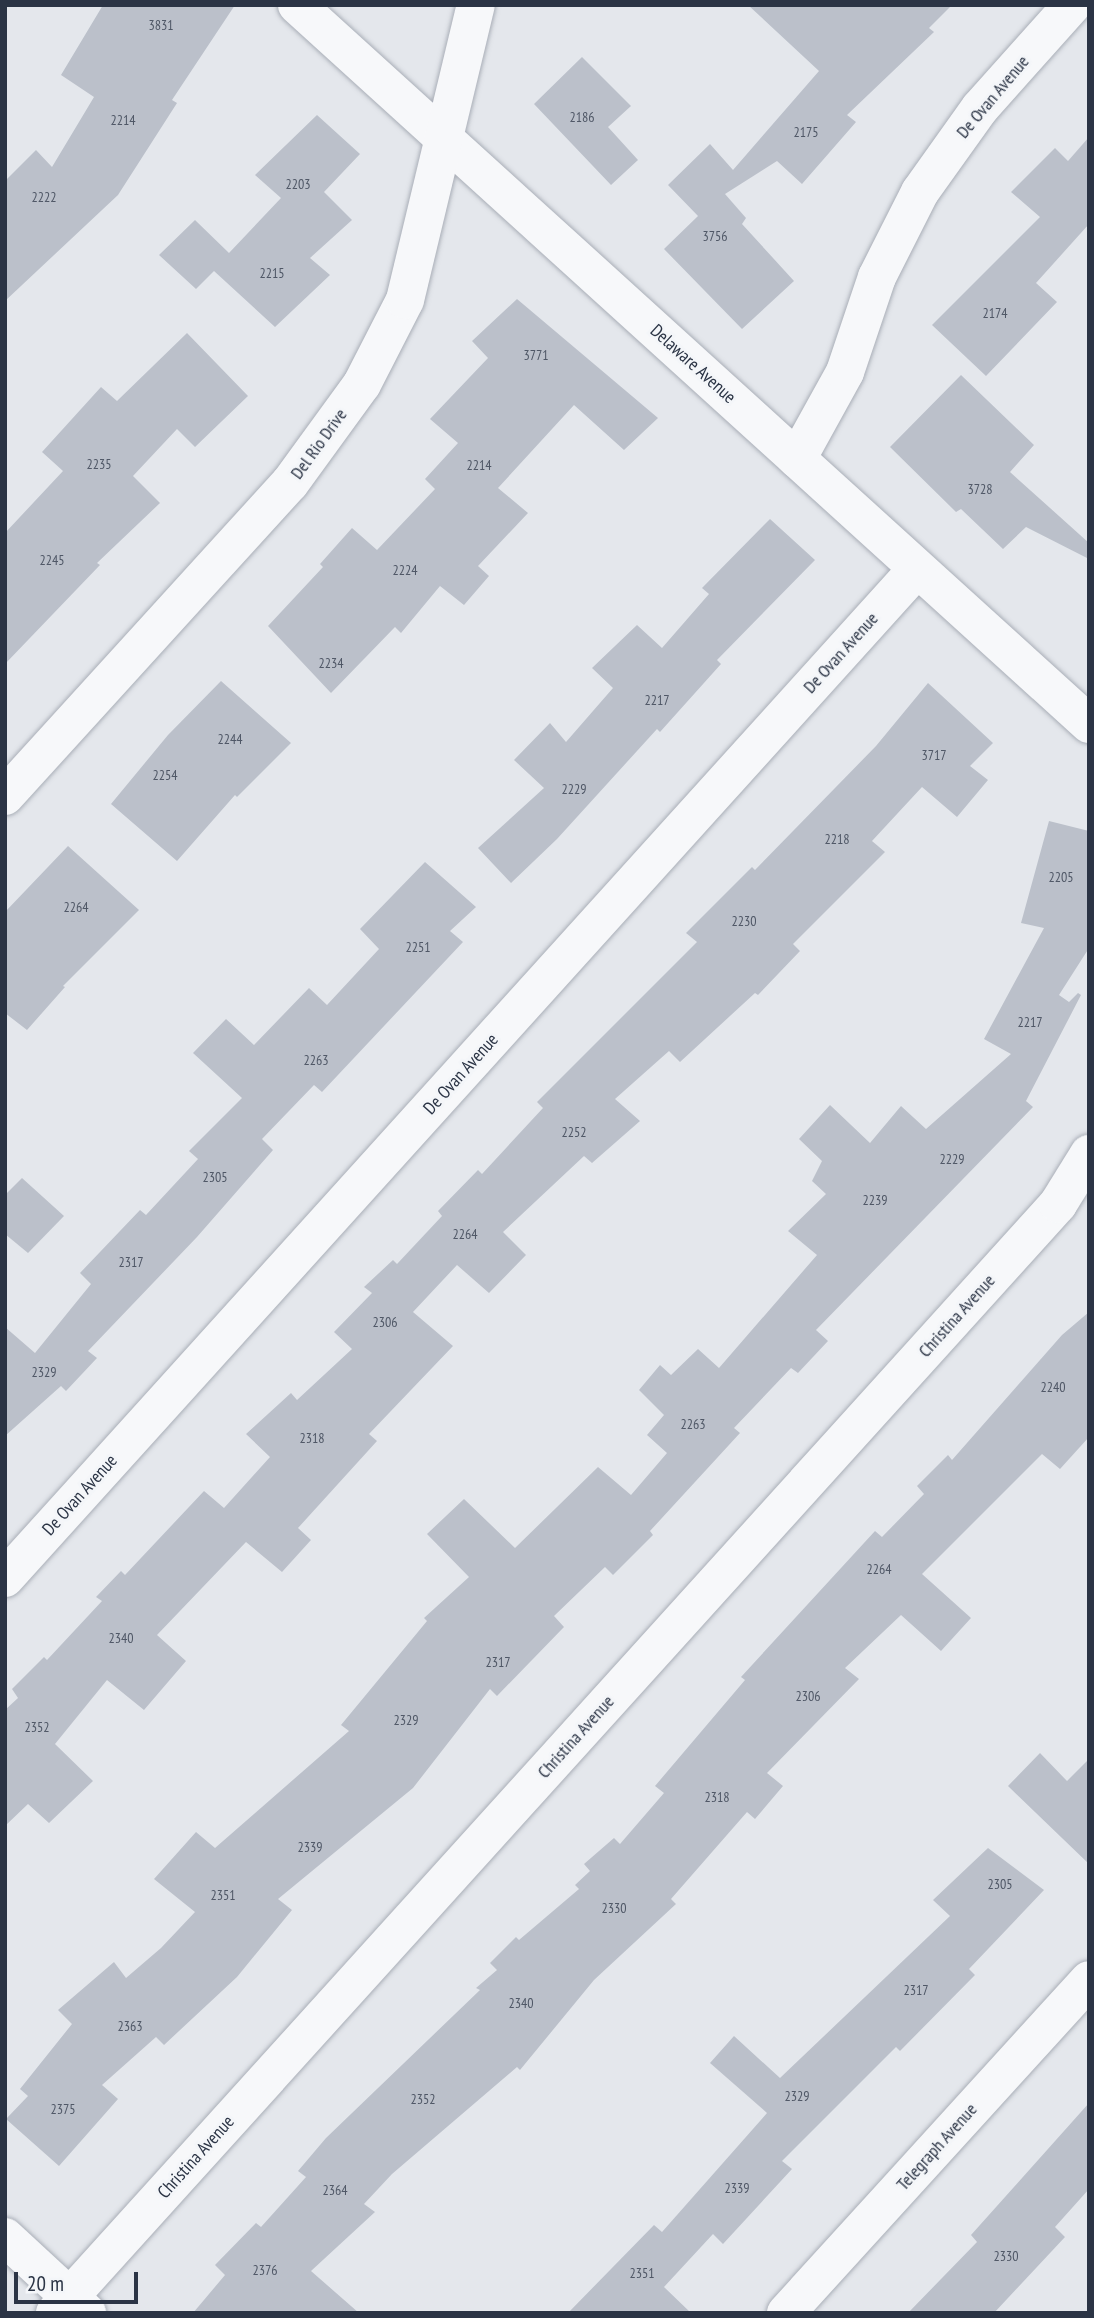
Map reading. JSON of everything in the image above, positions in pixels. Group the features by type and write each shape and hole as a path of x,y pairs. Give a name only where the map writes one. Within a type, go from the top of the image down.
{"street":[{"name":"Delaware Avenue","path":"297,5 445,137 916,570 1089,724"},
{"name":"Del Rio Drive","path":"5,796 290,484 362,384 405,300 476,5"},
{"name":"De Ovan Avenue","path":"797,459 845,372 877,278 920,192 980,108 1072,5"},
{"name":"De Ovan Avenue","path":"5,1578 916,570"},
{"name":"Christina Avenue","path":"71,2307 1058,1204 1089,1154"},
{"name":"Telegraph Avenue","path":"786,2313 1089,1980"},
{"path":"5,2237 71,2307"}],"building":[{"path":"103,5 235,5 172,100 177,103 118,195 5,301 5,181 36,150 52,167 94,97 61,75"},
{"path":"748,5 952,5 929,28 934,32 847,115 856,122 802,184 777,161 725,194 746,218 742,224 794,281 742,329 664,249 698,216 668,185 710,144 733,170 819,71"},
{"path":"582,57 631,106 608,127 638,160 611,185 534,104"},
{"path":"317,115 360,154 324,192 352,220 310,258 330,275 275,327 214,271 196,289 159,255 195,220 229,253 281,198 255,175"},
{"path":"1089,137 1089,224 1036,283 1057,302 986,376 932,325 1040,217 1011,192 1055,148 1068,161"},
{"path":"517,299 658,418 624,450 574,405 498,488 528,513 478,566 489,576 464,605 440,586 401,633 395,627 331,693 268,626 323,567 320,564 352,528 377,550 435,489 425,479 458,443 430,419 488,358 472,341"},
{"path":"187,333 248,396 195,447 177,429 133,476 160,503 97,563 100,565 5,664 5,533 63,471 42,452 101,387 117,401"},
{"path":"961,375 1034,445 1010,472 1089,543 1089,559 1026,527 1003,549 961,509 956,512 890,447"},
{"path":"770,519 815,560 717,660 721,664 660,732 657,729 557,839 511,883 478,848 544,788 514,760 550,723 566,742 613,688 592,668 637,625 662,648 709,594 702,588"},
{"path":"221,681 291,743 237,797 235,795 177,861 111,804 168,735"},
{"path":"928,683 993,743 970,766 988,780 957,817 922,787 872,841 885,852 793,944 800,951 758,995 755,993 680,1062 669,1051 615,1099 640,1121 592,1163 584,1156 503,1232 526,1255 489,1293 457,1265 413,1312 453,1346 369,1434 377,1441 298,1528 311,1540 282,1572 246,1542 157,1635 186,1661 144,1710 107,1680 55,1744 93,1781 49,1823 28,1804 5,1826 5,1710 18,1698 12,1689 44,1657 47,1660 102,1601 96,1597 121,1571 125,1575 204,1491 224,1508 270,1457 246,1434 291,1393 297,1400 352,1349 334,1332 372,1293 364,1287 393,1260 397,1264 442,1216 438,1211 478,1170 482,1174 543,1108 537,1102 697,942 686,933 752,867 755,870 876,746"},
{"path":"1049,821 1089,831 1089,948 1059,995 1069,1002 1078,993 1081,995 1026,1101 1033,1107 816,1330 828,1341 798,1373 791,1368 734,1428 740,1433 650,1531 653,1535 613,1575 605,1567 554,1616 564,1627 497,1696 490,1689 413,1788 278,1899 292,1910 237,1977 164,2045 156,2037 102,2085 118,2099 59,2166 6,2119 28,2096 20,2089 72,2024 58,2010 114,1962 126,1978 161,1948 195,1912 154,1879 196,1832 215,1848 349,1731 341,1725 427,1621 424,1618 469,1577 427,1534 464,1499 515,1548 598,1467 631,1495 667,1453 647,1435 664,1415 639,1390 660,1365 671,1375 698,1349 719,1368 817,1255 788,1231 826,1194 812,1181 822,1161 799,1139 830,1105 870,1143 901,1106 926,1129 1011,1054 984,1039 1044,928 1021,923"},
{"path":"68,846 139,910 63,986 65,987 27,1030 5,1013 5,912"},
{"path":"425,862 476,907 450,931 463,942 322,1092 314,1085 262,1139 273,1150 197,1237 88,1351 97,1358 66,1391 61,1386 5,1436 5,1327 35,1353 91,1284 80,1273 140,1210 146,1215 198,1159 189,1151 242,1098 193,1053 226,1019 254,1045 309,988 327,1005 379,949 360,929"},
{"path":"22,1178 64,1216 28,1253 5,1234 5,1195"},
{"path":"1089,1312 1089,1437 1060,1469 1042,1454 922,1574 971,1618 941,1651 901,1615 845,1668 859,1679 767,1773 783,1786 755,1819 747,1812 671,1899 676,1904 594,1980 520,2070 517,2067 392,2174 364,2204 375,2212 311,2271 359,2313 193,2313 225,2275 215,2265 256,2223 261,2227 306,2177 298,2171 326,2138 480,1990 476,1988 497,1970 490,1963 516,1937 519,1940 579,1889 575,1885 590,1871 584,1864 614,1838 620,1844 664,1793 655,1786 745,1680 741,1677 875,1531 882,1537 924,1494 917,1486 948,1455 952,1460 1062,1335"},
{"path":"1040,1753 1067,1781 1089,1759 1089,1864 1008,1786"},
{"path":"988,1848 1044,1890 969,1969 975,1975 900,2051 896,2047 782,2161 792,2169 723,2244 713,2234 664,2287 691,2313 568,2313 654,2225 662,2232 767,2113 710,2063 734,2036 780,2078 950,1916 933,1900"},
{"path":"1089,2103 1089,2189 1055,2227 1065,2237 994,2313 908,2313 977,2242 971,2235"}]}
